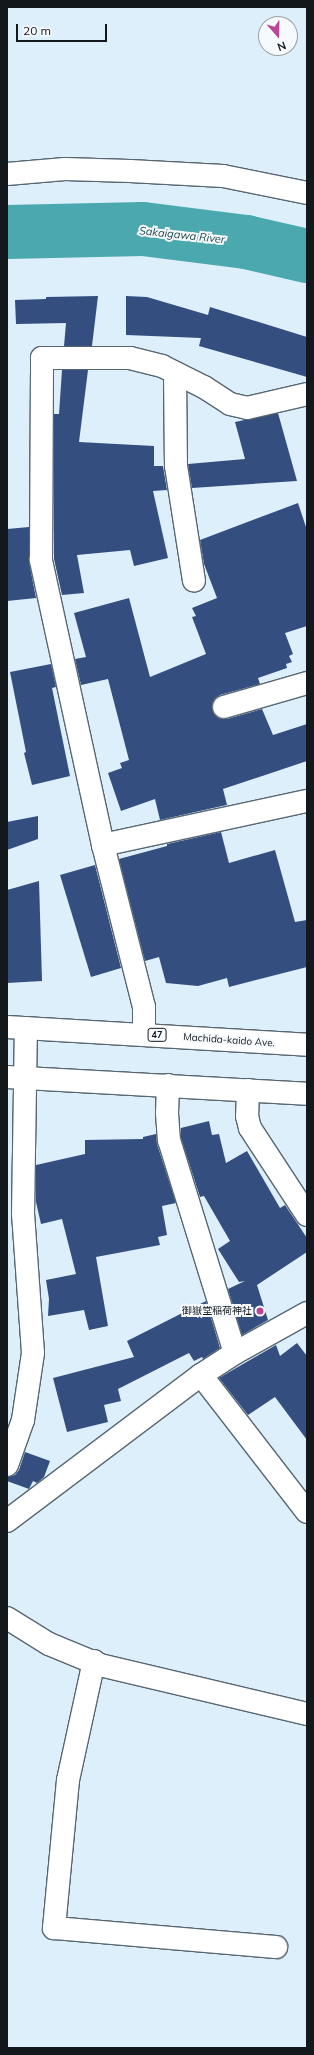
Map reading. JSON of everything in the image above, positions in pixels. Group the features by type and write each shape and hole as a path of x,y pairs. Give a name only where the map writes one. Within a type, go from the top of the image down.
{"street":[{"path":"7,174 65,169 130,170 223,176 307,193"},
{"path":"144,1035 144,1007 103,845 41,560 42,358 130,358 162,366 204,387 230,404 247,408 307,394"},
{"path":"175,373 176,466 194,581"},
{"path":"224,707 307,683"},
{"path":"103,845 307,801"},
{"path":"7,1465 23,1420 33,1352 23,1214 16,1077 17,1028"},
{"name":"Machida-kaido Ave.","path":"17,1028 307,1045"},
{"path":"16,1077 307,1094"},
{"path":"168,1085 167,1112 169,1140 235,1353"},
{"path":"248,1090 248,1116 250,1128 307,1215"},
{"path":"7,1521 201,1375 235,1353 307,1313"},
{"path":"201,1375 307,1512"},
{"path":"7,1618 49,1644 94,1661 100,1665 307,1714"},
{"path":"94,1661 68,1780 54,1928 276,1947"}],"building":[{"path":"98,296 92,346 64,346 66,323 16,324 15,300 46,299 46,297"},
{"path":"126,296 147,297 208,315 210,307 307,337 307,377 199,346 201,338 126,335"},
{"path":"62,370 88,370 79,442 154,446 154,466 163,466 167,490 153,491 168,558 134,566 130,550 77,555 84,593 62,595 54,559 54,414 59,414"},
{"path":"278,413 297,481 192,488 188,464 245,459 235,422"},
{"path":"298,503 307,530 307,626 285,633 293,654 289,656 292,662 286,664 287,668 258,678 260,684 220,695 212,704 212,710 216,716 221,719 227,719 262,709 273,735 307,724 307,761 223,789 227,805 160,820 155,799 121,811 108,773 122,768 120,763 129,760 108,679 81,685 75,659 86,657 74,613 129,598 150,677 206,654 192,617 196,616 192,608 217,598 204,564 200,540"},
{"path":"29,527 29,562 36,598 7,601 7,529"},
{"path":"51,664 56,687 52,688 70,776 32,785 24,753 26,752 10,672"},
{"path":"38,816 38,839 7,850 7,822"},
{"path":"221,832 229,863 275,850 295,922 307,920 307,967 229,987 227,978 198,986 166,983 159,957 145,961 119,859 167,846 167,844"},
{"path":"95,865 121,968 91,977 60,875"},
{"path":"39,881 42,981 7,983 7,890"},
{"path":"209,1121 212,1135 219,1134 226,1163 247,1151 280,1208 285,1205 307,1238 307,1252 257,1285 268,1320 242,1335 228,1289 245,1281 239,1282 218,1249 230,1241 204,1196 200,1197 181,1138 181,1128"},
{"path":"156,1134 157,1144 176,1203 162,1206 167,1235 158,1237 160,1245 96,1257 108,1326 89,1330 84,1310 48,1316 49,1299 46,1280 76,1274 62,1219 41,1224 36,1202 36,1165 85,1154 85,1140 143,1139 143,1137"},
{"path":"206,1301 220,1348 203,1359 202,1357 194,1361 189,1353 118,1389 121,1401 104,1405 108,1422 67,1432 53,1378 134,1357 127,1341"},
{"path":"297,1343 307,1356 307,1440 275,1397 248,1415 219,1378 276,1345 280,1356"},
{"path":"25,1452 50,1461 44,1477 37,1483 33,1481 29,1489 7,1481 7,1477 15,1475 19,1470"}],"waterway":[{"name":"Sakaigawa River","path":"7,232 143,229 246,242 307,256"}],"place":[{"name":"御嶽堂稲荷神社","path":"260,1311"}]}
